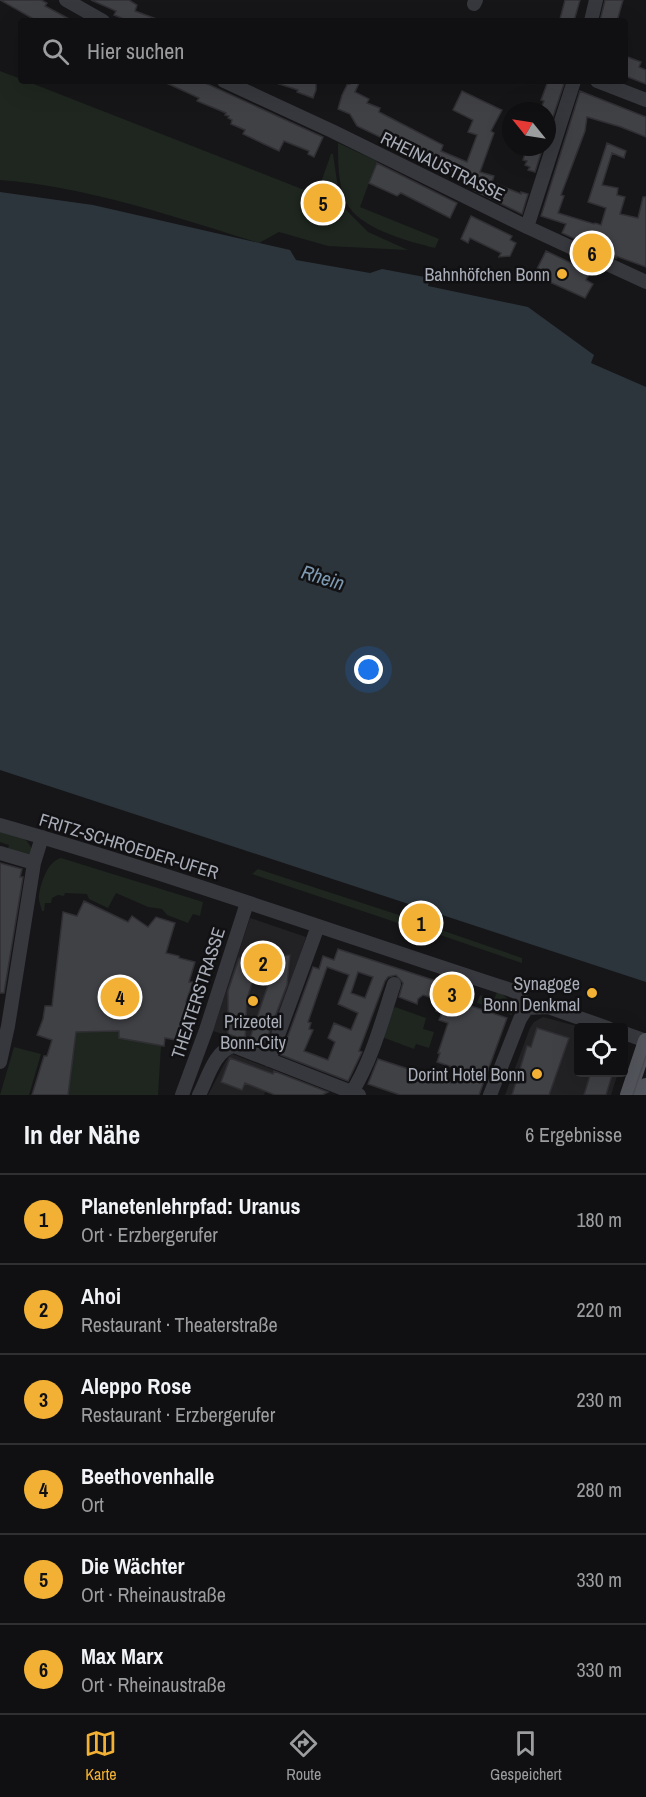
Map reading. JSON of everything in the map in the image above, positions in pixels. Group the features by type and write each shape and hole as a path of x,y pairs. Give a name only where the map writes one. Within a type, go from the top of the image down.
{"main road":[{"path":"643,1095 640,1082 646,1041"},
{"path":"628,1095 640,1082"}],"street":[{"path":"66,0 98,18"},
{"path":"592,18 596,0"},
{"name":"RHEINAUSTRASSE","path":"230,84 646,282"},
{"path":"527,227 573,84"},
{"path":"605,84 646,100"},
{"name":"FRITZ-SCHROEDER-UFER","path":"0,825 517,992 527,1008"},
{"path":"0,1062 8,1026 34,863 42,837"},
{"path":"0,854 34,863"},
{"name":"THEATERSTRASSE","path":"182,1095 206,1030 246,903"},
{"path":"269,1060 318,926"},
{"path":"199,1095 219,1055 227,1047 234,1046 353,1094 394,984"},
{"path":"490,1095 520,1019 527,1008 548,1007 594,1023"},
{"path":"628,1034 646,1041"}],"shaded area":[{"path":"0,71 18,78 18,84 34,84 340,204 368,232 408,250 328,246 279,232 259,243 164,213 99,196 0,180"},
{"path":"338,143 377,161 360,207 439,239 435,248 385,233 362,220 352,211 341,188"},
{"path":"331,154 333,154 339,195 319,188"},
{"path":"0,831 27,841 32,849 30,854 27,856 7,852 9,845 0,842"},
{"path":"61,858 203,902 200,916 193,914 188,923 167,915 162,909 148,907 116,893 108,908 89,899 87,894 65,893 64,896 58,895 52,898 51,903 45,903 44,911 42,911 39,897 43,878 52,863"},
{"path":"258,869 402,916 404,925 252,874"},
{"name":"Prizeotel Bonn-City","path":"250,918 306,937 268,1049 213,1031"},
{"path":"418,922 522,958 522,963 414,926"},
{"path":"497,992 509,1001 512,1015 477,1003 480,995 494,1000"},
{"path":"395,1007 426,1018 423,1029 434,1032 429,1048 416,1044 414,1049 382,1037"},
{"path":"543,1017 574,1025 574,1077 617,1077 611,1095 505,1095 534,1022"},
{"path":"119,1031 120,1038 161,1046 158,1095 68,1095 76,1032"},
{"path":"14,1047 41,1054 29,1095 0,1095"},
{"path":"232,1054 274,1070 264,1095 208,1095 228,1057"}],"water":[{"name":"Rhein","path":"0,192 93,205 290,250 296,260 370,273 382,269 430,278 428,286 528,307 594,355 591,363 646,387 646,982 0,770"}],"building":[{"path":"0,0 41,0 47,3 45,6 67,18 32,18"},
{"path":"91,0 129,0 137,5 135,11 154,18 122,18 114,15 116,11"},
{"path":"565,0 580,0 575,18 560,18"},
{"path":"605,0 623,0 618,18 601,18"},
{"path":"628,57 641,62 639,67 646,70 646,84 628,77"},
{"path":"169,84 208,84 323,137 314,157 308,154 309,151 284,141 279,151 243,134 245,130 231,124 232,120 225,115 226,113 197,101 199,98"},
{"path":"279,84 316,84 313,98 297,92 298,90"},
{"path":"348,84 359,84 355,92 369,99 367,103 380,108 379,112 443,145 441,151 467,162 477,135 468,132 473,120 453,110 462,91 502,110 491,131 494,133 480,172 494,176 492,182 521,194 521,192 528,194 522,214 473,190 476,183 357,126 350,114 338,109"},
{"path":"547,84 564,84 556,108 556,102 541,100"},
{"path":"580,91 646,117 646,137 587,117 585,131 561,195 564,196 558,213 601,225 606,208 588,202 607,143 626,151 624,158 612,153 602,185 618,188 617,195 625,197 620,214 638,218 643,197 646,197 646,267 616,256 616,258 562,233 566,224 541,216"},
{"path":"524,156 540,156 535,172 528,170 530,167 525,165 527,161 523,160"},
{"path":"377,163 457,203 450,218 401,193 397,196 369,183"},
{"path":"471,216 512,236 510,240 516,243 510,256 499,257 501,253 470,238 468,243 461,239"},
{"name":"Bahnhöfchen Bonn","path":"546,251 590,272 586,280 593,284 585,298 534,275"},
{"path":"0,863 22,869 20,877 23,877 4,993 0,993"},
{"path":"84,901 128,922 132,916 148,927 156,917 175,923 166,953 195,962 189,982 193,982 186,1002 190,1003 186,1011 181,1041 165,1038 164,1046 119,1038 119,1031 76,1032 68,1095 32,1095 44,1056 47,1056 52,1040 37,1035 45,1006 52,1006 63,912 77,916"},
{"path":"338,949 458,988 456,1001 507,1018 479,1095 400,1095 368,1084 378,1059 451,1083 455,1068 437,1062 448,1023 439,1020 442,1013 436,1011 440,1000 423,995 418,999 417,1004 399,997 403,983 396,975 388,977 385,981 359,1051 362,1052 348,1081 281,1055 313,967 319,969 323,956 334,960","holes":["327,967 349,975 338,1004 358,1013 351,1030 334,1023 328,1038 335,1042 328,1060 304,1051 313,1030 309,1029 311,1023 308,1022","358,972 373,977 365,998 351,993"]},
{"path":"290,955 287,985 264,1046 249,1041 269,982 254,977 247,999 245,1040 228,1034 228,991 239,958"},
{"name":"Dorint Hotel Bonn","path":"537,1028 569,1038 549,1095 512,1095 527,1046 531,1047"},
{"path":"230,1058 273,1074 274,1071 328,1092 322,1095 275,1095 245,1083 242,1090 221,1082"},
{"path":"589,1077 611,1077 606,1095 584,1095"}],"tram line":[{"path":"633,1095 646,1056"}],"place":[{"name":"Die Wächter","path":"323,203"},
{"name":"Max Marx","path":"592,253"},
{"name":"Bahnhöfchen Bonn","path":"562,274"},
{"name":"Planetenlehrpfad: Uranus","path":"421,923"},
{"name":"Ahoi","path":"263,963"},
{"name":"Synagoge Bonn Denkmal","path":"592,993"},
{"name":"Aleppo Rose","path":"452,994"},
{"name":"Beethovenhalle","path":"120,997"},
{"name":"Prizeotel Bonn-City","path":"253,1001"},
{"name":"Dorint Hotel Bonn","path":"537,1074"}]}
